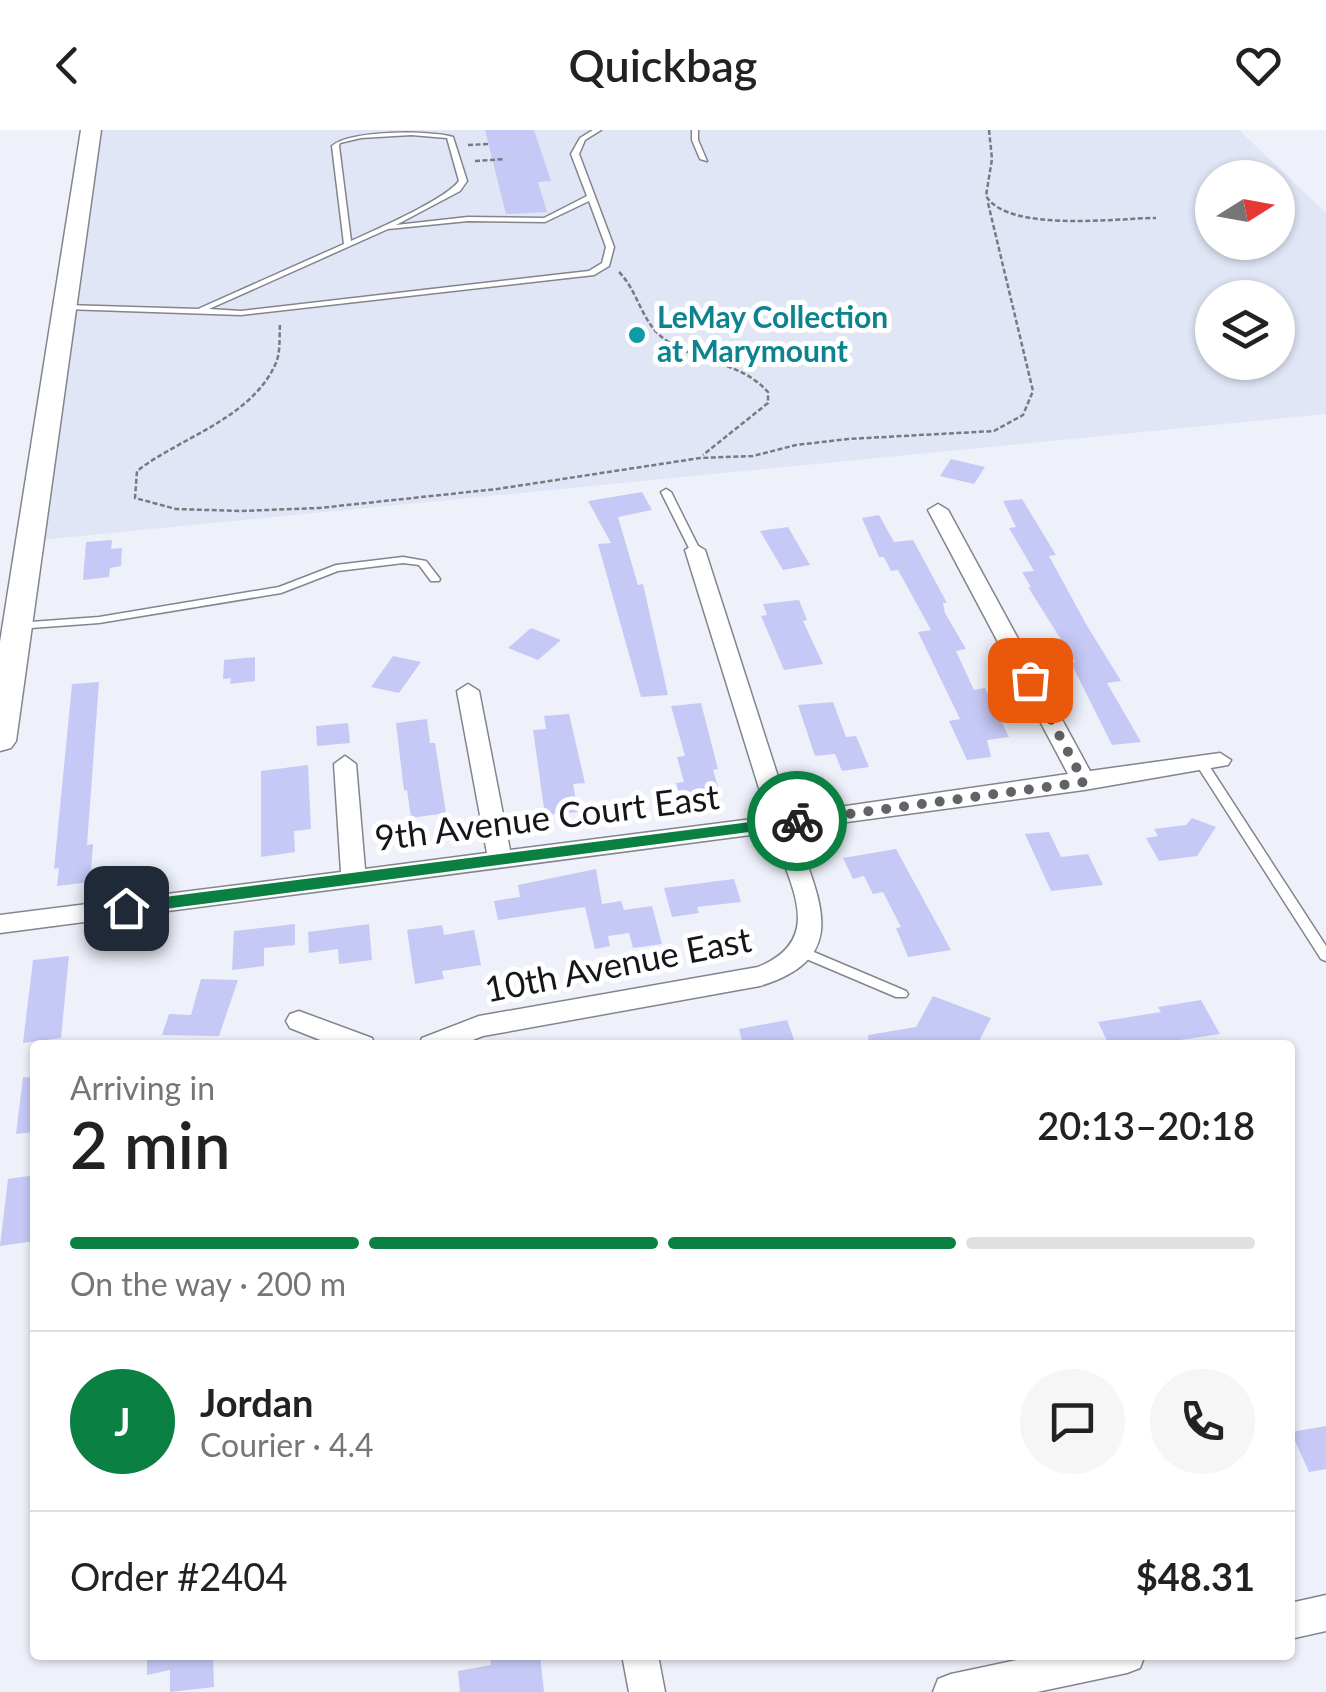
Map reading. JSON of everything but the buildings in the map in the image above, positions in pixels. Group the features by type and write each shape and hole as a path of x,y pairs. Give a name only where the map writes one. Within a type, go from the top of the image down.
{"main road":[{"path":"1,728 91,130"}],"street":[{"path":"938,510 1084,782"},
{"path":"695,550 811,916 805,947"},
{"path":"468,691 500,860"},
{"name":"9th Avenue Court East","path":"0,924 1211,762"},
{"path":"345,764 354,878"},
{"name":"10th Avenue East","path":"444,1040 479,1026 760,976 778,970 805,947"},
{"path":"300,1021 349,1040"},
{"path":"1295,1620 1326,1613"},
{"path":"641,1660 647,1692"},
{"path":"951,1692 1104,1660"}],"lane":[{"path":"66,307 194,314 281,310 579,275 606,264 610,246 575,154 582,139 598,130"},
{"path":"695,130 704,159"},
{"path":"194,314 374,231 456,190 463,181 450,136 436,132 352,137 338,142 347,243"},
{"path":"374,231 438,221 545,220 590,198"},
{"path":"666,492 695,550"},
{"path":"18,626 99,620 281,590 336,568 403,560 422,563 435,579"},
{"path":"1211,762 1326,956"},
{"path":"805,947 901,994"}],"path":[{"path":"281,310 277,362 252,397 146,463 137,471 135,498 152,508 207,511 327,506 700,458 753,456 796,445 848,439 994,431 1023,415 1034,391 985,190 993,157 989,130"},
{"path":"454,146 488,144"},
{"path":"458,162 505,158"},
{"path":"988,202 1016,218 1156,218"},
{"path":"606,264 624,275 646,320 663,338 690,351 731,362 759,380 768,392 768,404 700,458"}],"shaded area":[{"name":"LeMay Collection at Marymount","path":"91,130 1239,130 1270,160 1195,160 1195,260 1295,260 1295,183 1326,213 1326,414 30,541"}],"way so far":[{"path":"797,821 1084,782 1030,680"}],"place":[{"name":"LeMay Collection at Marymount","path":"637,335"}],"route":[{"path":"126,908 797,821"}]}
